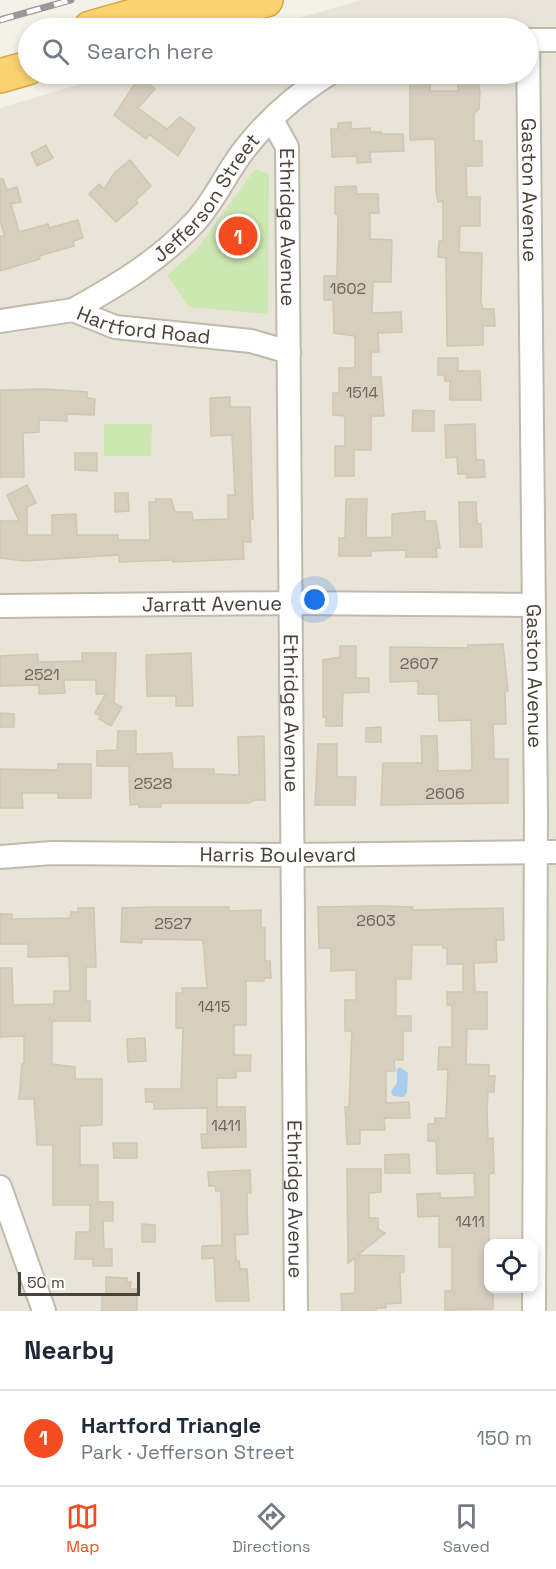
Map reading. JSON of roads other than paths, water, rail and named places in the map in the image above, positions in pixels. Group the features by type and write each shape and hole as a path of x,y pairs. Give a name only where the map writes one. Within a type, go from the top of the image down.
{"highway":[{"path":"126,18 190,0"},
{"path":"202,18 266,0"},
{"path":"0,54 18,49"},
{"path":"0,76 18,71"}],"street":[{"path":"538,40 556,40"},
{"name":"Jefferson Street","path":"73,310 154,262 178,240 197,220 244,150 272,120 313,84"},
{"name":"Gaston Avenue","path":"528,84 532,605 546,851 534,1311"},
{"name":"Ethridge Avenue","path":"272,120 287,147 296,1311"},
{"name":"Hartford Road","path":"0,321 73,310 115,327 251,342 289,352"},
{"name":"Jarratt Avenue","path":"0,606 291,603 532,605"},
{"name":"Harris Boulevard","path":"0,857 52,853 293,855 546,851"},
{"path":"0,1187 44,1311"}],"water":[{"path":"400,1067 408,1073 407,1092 404,1097 393,1096 391,1091 397,1083 397,1069"}],"railway":[{"path":"0,20 71,0"}],"place":[{"name":"Hartford Triangle","path":"238,236"}]}
